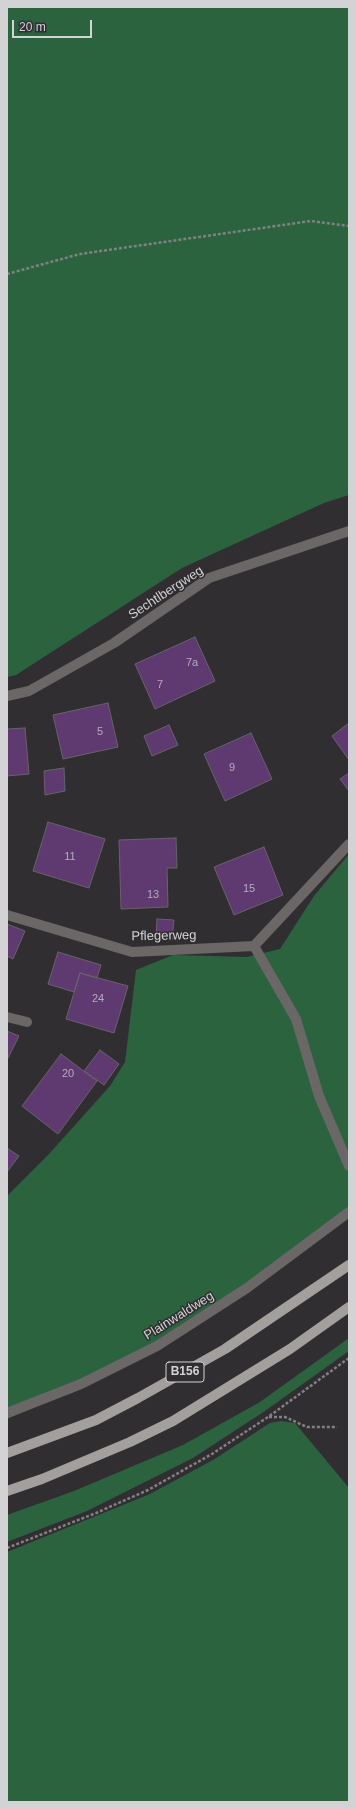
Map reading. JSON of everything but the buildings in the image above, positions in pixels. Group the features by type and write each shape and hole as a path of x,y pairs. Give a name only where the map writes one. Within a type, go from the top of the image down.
{"main road":[{"name":"B156","path":"7,1453 96,1420 138,1398 225,1349 349,1265"},
{"name":"B156","path":"7,1491 42,1479 130,1442 173,1421 290,1349 349,1307"}],"street":[{"name":"Sechtlbergweg","path":"7,696 29,691 114,643 209,578 349,531"},
{"path":"349,844 254,946 296,1019 319,1096 349,1166"},
{"name":"Pflegerweg","path":"7,915 132,952 254,946"},
{"path":"7,1017 27,1022"},
{"name":"Plainwaldweg","path":"7,1413 81,1384 158,1346 247,1288 349,1212"}],"path":[{"path":"7,274 80,254 311,221 349,226"},
{"path":"7,1548 96,1513 148,1490 212,1454 349,1358"},
{"path":"268,1416 285,1417 307,1426 337,1427"}],"green space":[{"path":"7,7 349,7 349,495 324,503 182,568 16,675 7,677"},
{"path":"349,854 348,1209 254,1279 161,1340 33,1408 7,1419 7,1196 49,1154 110,1086 125,1062 136,970 173,955 247,957 280,949 314,896"},
{"path":"349,1338 349,1351 265,1411 193,1458 87,1511 7,1542 7,1515 74,1491 183,1445 260,1402"},
{"path":"281,1421 295,1423 349,1488 349,1802 7,1802 7,1552 150,1494 213,1460 270,1423"}]}
